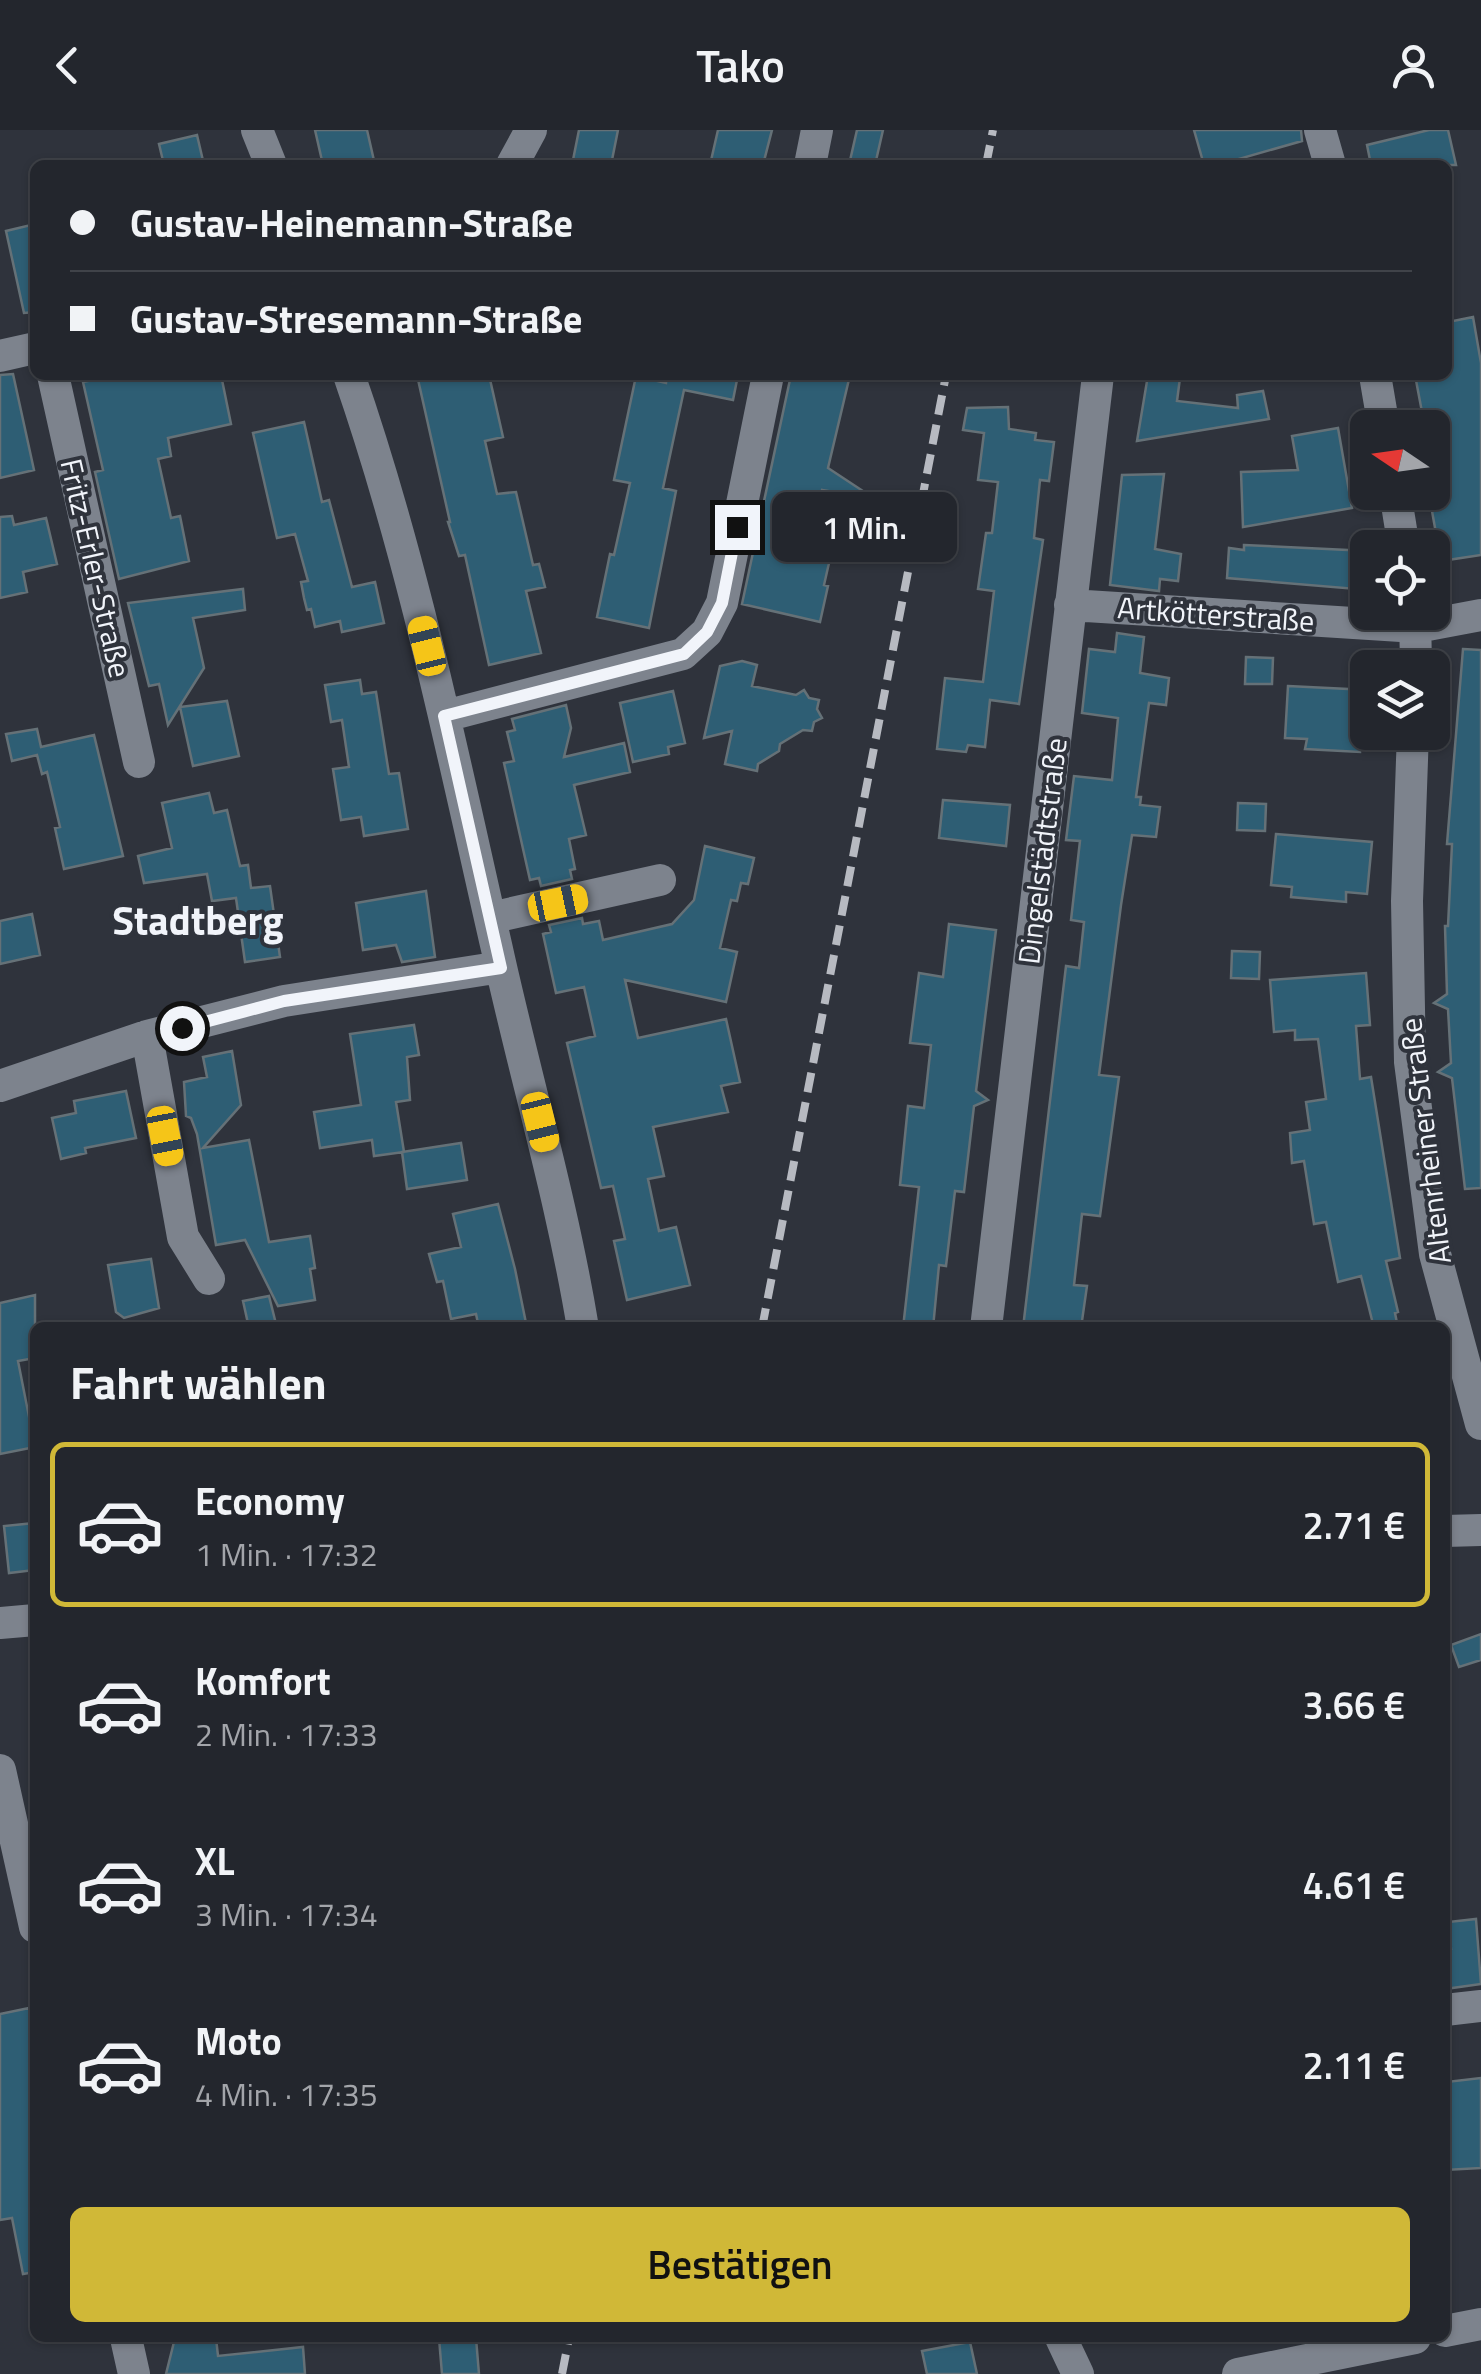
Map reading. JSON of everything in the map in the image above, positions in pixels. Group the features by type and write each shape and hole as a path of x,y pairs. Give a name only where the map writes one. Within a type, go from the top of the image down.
{"street":[{"path":"257,130 268,160"},
{"path":"515,160 531,130"},
{"path":"811,160 817,130"},
{"path":"1320,130 1329,160"},
{"name":"Fritz-Erler-Straße","path":"54,380 139,762"},
{"path":"350,380 382,471 444,716 568,1237 582,1322"},
{"path":"444,716 684,654 707,632 722,603 767,380"},
{"name":"Dingelstädtstraße","path":"987,1322 1097,380"},
{"path":"1376,380 1381,410"},
{"name":"Artkötterstraße","path":"1070,605 1350,617"},
{"name":"Artkötterstraße","path":"1450,617 1481,615"},
{"name":"Altenrheiner Straße","path":"1412,750 1407,901 1410,1062 1434,1254 1481,1424"},
{"path":"490,918 660,880"},
{"path":"0,1086 147,1036 284,1001 501,968"},
{"path":"147,1036 184,1237 209,1279"},
{"path":"1450,1531 1481,1530"},
{"path":"0,1623 30,1620"},
{"path":"0,1770 30,1905"},
{"path":"1450,2009 1481,2006"},
{"path":"1450,2330 1481,2324"},
{"path":"127,2342 134,2374"},
{"path":"1063,2342 1078,2374"},
{"path":"1238,2374 1395,2342"}],"building":[{"path":"315,130 367,130 374,160 322,160"},
{"path":"579,130 618,130 612,160 573,160"},
{"path":"718,130 772,130 764,160 711,160"},
{"path":"857,130 883,130 876,160 850,160"},
{"path":"1194,130 1301,130 1302,141 1236,160 1203,160"},
{"path":"1429,130 1448,130 1456,165 1452,165 1452,160 1370,160 1367,145"},
{"path":"197,135 203,160 163,160 159,144"},
{"path":"30,225 30,312 24,313 6,231"},
{"path":"1473,317 1481,363 1481,555 1450,560 1450,530 1435,530 1432,510 1450,510 1450,410 1422,410 1416,380 1452,380 1452,321"},
{"path":"13,374 34,470 0,478 0,375"},
{"path":"222,380 231,424 168,438 171,456 158,459 171,518 180,516 189,561 119,579 95,472 103,470 83,382"},
{"path":"418,380 490,380 503,437 485,441 497,494 516,492 533,565 539,564 545,587 526,591 541,653 489,665 465,555 459,556"},
{"path":"635,380 737,380 733,400 684,390 663,488 676,491 649,628 597,617 630,483 614,480"},
{"path":"790,380 849,380 828,468 875,499 822,490 808,559 829,563 820,622 742,604"},
{"path":"1147,380 1180,380 1177,401 1238,408 1237,395 1263,391 1269,419 1137,441"},
{"path":"1008,407 1009,429 1036,433 1035,440 1054,442 1049,481 1040,480 1034,538 1043,540 1019,704 990,700 985,747 968,745 966,752 937,749 945,678 983,682 994,591 978,589 986,533 992,533 998,482 978,480 984,433 963,430 967,408"},
{"path":"304,422 322,502 329,500 352,587 375,582 384,623 342,632 340,621 315,627 304,598 301,582 308,581 295,534 277,538 253,433"},
{"path":"1338,428 1350,508 1243,527 1241,472 1298,470 1292,436"},
{"path":"1164,474 1155,549 1181,554 1178,581 1160,579 1159,591 1110,585 1122,475"},
{"path":"12,516 14,525 46,518 57,564 23,572 27,592 0,598 0,517"},
{"path":"1244,545 1350,550 1350,588 1227,578 1229,548 1244,550"},
{"path":"243,589 245,610 193,618 204,668 168,725 159,684 149,686 128,603"},
{"path":"1117,633 1144,637 1140,673 1169,678 1166,705 1149,703 1136,797 1141,797 1140,805 1160,807 1156,837 1132,835 1121,905 1099,1075 1119,1077 1100,1216 1082,1214 1074,1285 1087,1286 1082,1322 1024,1322 1066,966 1079,968 1084,922 1071,920 1080,841 1066,840 1074,776 1112,780 1118,718 1082,713 1089,649 1115,652"},
{"path":"1463,649 1481,650 1481,1188 1465,1189 1452,1078 1438,1072 1451,1063 1448,1009 1434,1003 1447,994 1445,926 1452,844 1447,844"},
{"path":"1246,657 1273,658 1272,684 1245,684"},
{"path":"742,661 757,665 752,686 796,695 804,690 809,698 819,700 817,709 822,718 814,722 812,731 803,730 780,744 779,751 758,764 757,771 725,764 732,731 704,738 720,666"},
{"path":"360,680 362,694 376,692 389,774 399,773 408,829 364,836 361,817 341,820 333,769 349,767 342,720 331,722 325,685"},
{"path":"1288,686 1350,689 1350,750 1360,752 1305,749 1307,739 1285,738"},
{"path":"673,691 685,743 668,747 669,754 633,762 620,703"},
{"path":"227,701 239,756 193,766 180,707"},
{"path":"566,705 571,728 564,757 624,743 630,772 574,785 586,835 569,839 575,869 570,870 572,879 541,886 539,878 530,880 517,822 504,763 514,761 507,732 515,730 512,719"},
{"path":"37,729 41,747 94,735 123,856 64,869 55,828 60,827 47,772 42,774 37,755 12,761 6,734"},
{"path":"209,793 214,813 227,810 240,866 248,865 251,888 270,886 280,957 245,962 236,898 212,901 207,874 144,883 138,856 172,848 162,803"},
{"path":"943,800 1010,805 1006,846 939,838"},
{"path":"1238,803 1266,804 1265,831 1237,830"},
{"path":"1276,834 1372,842 1367,894 1346,892 1346,902 1291,897 1292,887 1271,885"},
{"path":"705,846 754,858 748,884 741,883 737,901 731,900 720,948 737,952 726,1002 625,980 638,1038 726,1019 740,1082 721,1086 728,1112 653,1127 664,1176 648,1179 659,1231 676,1227 690,1285 627,1300 614,1241 625,1239 613,1186 601,1188 567,1043 595,1036 584,987 556,993 543,934 551,932 549,925 582,918 583,924 599,921 603,940 672,924 694,900"},
{"path":"426,891 435,957 402,962 396,945 363,950 356,903"},
{"path":"32,914 40,955 0,964 0,921"},
{"path":"949,924 996,930 976,1091 988,1100 974,1106 964,1192 955,1191 946,1266 939,1265 934,1322 904,1322 919,1187 900,1185 908,1106 924,1108 931,1045 910,1043 919,973 943,977"},
{"path":"1232,951 1260,952 1259,979 1231,978"},
{"path":"1366,973 1370,1025 1356,1026 1360,1079 1371,1077 1400,1258 1386,1261 1397,1322 1372,1322 1361,1276 1338,1282 1326,1222 1314,1224 1304,1161 1292,1163 1290,1133 1310,1130 1306,1102 1326,1099 1318,1039 1295,1040 1295,1030 1274,1032 1270,980"},
{"path":"414,1025 419,1055 407,1057 410,1100 396,1102 404,1152 374,1156 372,1140 320,1148 314,1112 361,1105 350,1034"},
{"path":"232,1051 241,1105 203,1148 249,1140 269,1242 310,1236 315,1300 278,1306 245,1240 216,1245 197,1134 191,1118 186,1116 184,1082 207,1077 203,1057"},
{"path":"126,1091 136,1138 85,1148 86,1153 61,1159 52,1118 76,1113 74,1101"},
{"path":"461,1143 467,1180 407,1189 402,1152"},
{"path":"498,1204 526,1322 478,1322 476,1314 451,1319 443,1281 437,1282 429,1254 461,1247 453,1214"},
{"path":"151,1259 159,1308 124,1318 116,1312 108,1265"},
{"path":"35,1295 30,1359 18,1361 30,1422 30,1448 0,1454 0,1303"},
{"path":"269,1296 276,1322 248,1322 243,1301"},
{"path":"30,1523 30,1571 9,1573 4,1526"},
{"path":"1481,1634 1481,1660 1459,1667 1451,1645"},
{"path":"1476,1919 1481,1984 1450,1988 1450,1922"},
{"path":"29,2008 30,2013 30,2273 23,2274 12,2218 0,2220 0,2014"},
{"path":"1481,2078 1481,2168 1450,2170 1450,2082"},
{"path":"174,2342 216,2342 218,2356 303,2347 305,2374 166,2374"},
{"path":"439,2342 476,2342 479,2374 442,2374"},
{"path":"970,2342 977,2374 927,2374 922,2351"}],"railway":[{"path":"987,160 993,130"},
{"path":"763,1322 945,380"},
{"path":"562,2374 568,2342"}],"district":[{"name":"Stadtberg","path":"198,920"}],"route":[{"path":"182,1028 284,1001 501,968 444,716 684,654 707,632 722,603 737,527"}]}
